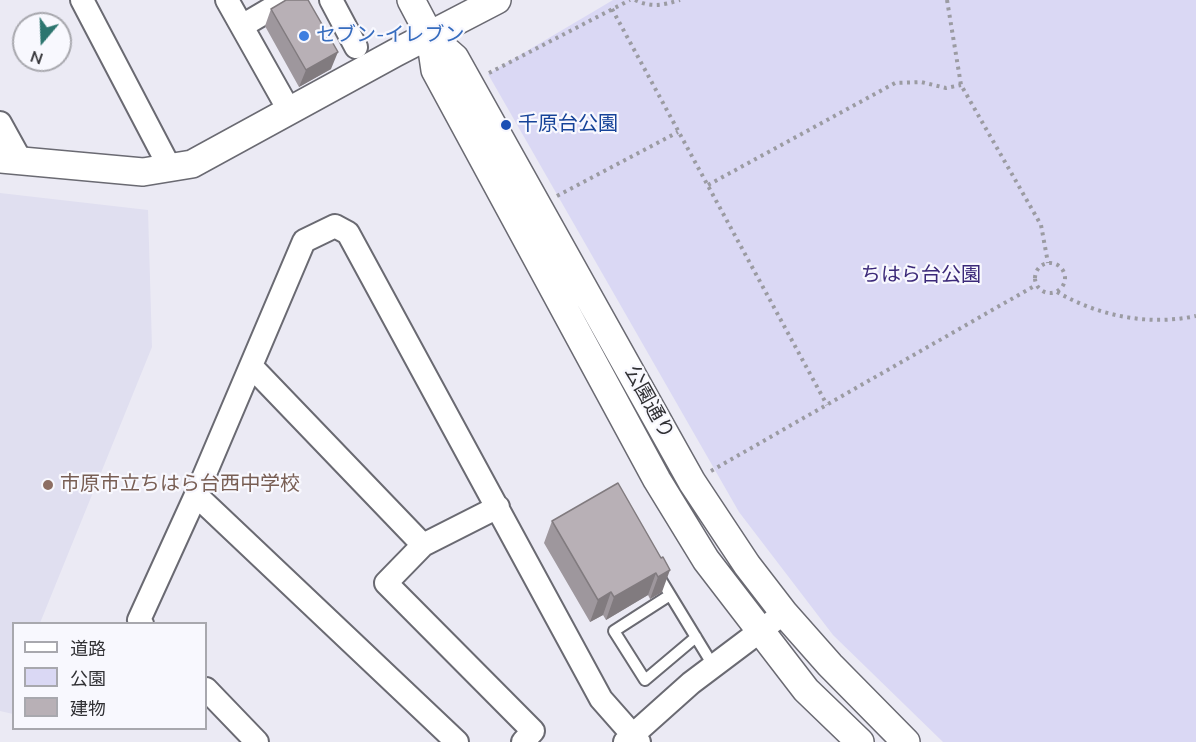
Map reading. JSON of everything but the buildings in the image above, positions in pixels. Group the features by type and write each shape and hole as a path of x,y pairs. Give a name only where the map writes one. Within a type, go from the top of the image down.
{"street":[{"path":"82,0 170,168"},
{"path":"227,0 290,112"},
{"path":"242,26 286,0"},
{"path":"330,0 356,47"},
{"name":"公園通り","path":"411,0 430,36 435,70 657,480 706,560 759,630 806,690 860,742"},
{"path":"0,123 10,160 143,172 192,164 290,112 395,52 497,0"},
{"name":"公園通り","path":"430,36 455,58 692,482 747,565 784,613 830,665 906,742"},
{"path":"140,622 139,620 252,367 304,241 335,226 348,232 602,699 632,740 691,683 784,613"},
{"path":"252,367 423,545"},
{"path":"196,495 457,742"},
{"path":"498,507 423,545 386,584 533,731 523,742"},
{"path":"207,690 257,742"}],"lane":[{"path":"652,567 714,667"},
{"path":"670,595 614,631 645,680 696,637"}],"path":[{"path":"488,74 630,0"},
{"path":"635,0 645,5 659,6 680,0"},
{"path":"947,0 961,85 1041,225 1048,263"},
{"path":"612,9 827,405"},
{"path":"708,185 895,83 921,82 946,88 961,85"},
{"path":"556,196 678,132"},
{"path":"1057,292 1065,283 1063,271 1054,263 1037,268 1034,279 1036,285 1045,293 1057,292 1109,314 1145,321 1174,320 1196,316"},
{"path":"692,482 1036,285"}],"shaded area":[{"name":"市原市立ちはら台西中学校","path":"0,193 148,210 152,347 40,622 12,622 12,714 0,711"}],"green space":[{"name":"ちはら台公園","path":"613,0 1196,0 1196,742 943,742 833,635 739,512 488,74"}],"place":[{"name":"セブン-イレブン","path":"304,36"},
{"name":"千原台公園","path":"506,125"},
{"name":"市原市立ちはら台西中学校","path":"48,485"}]}
